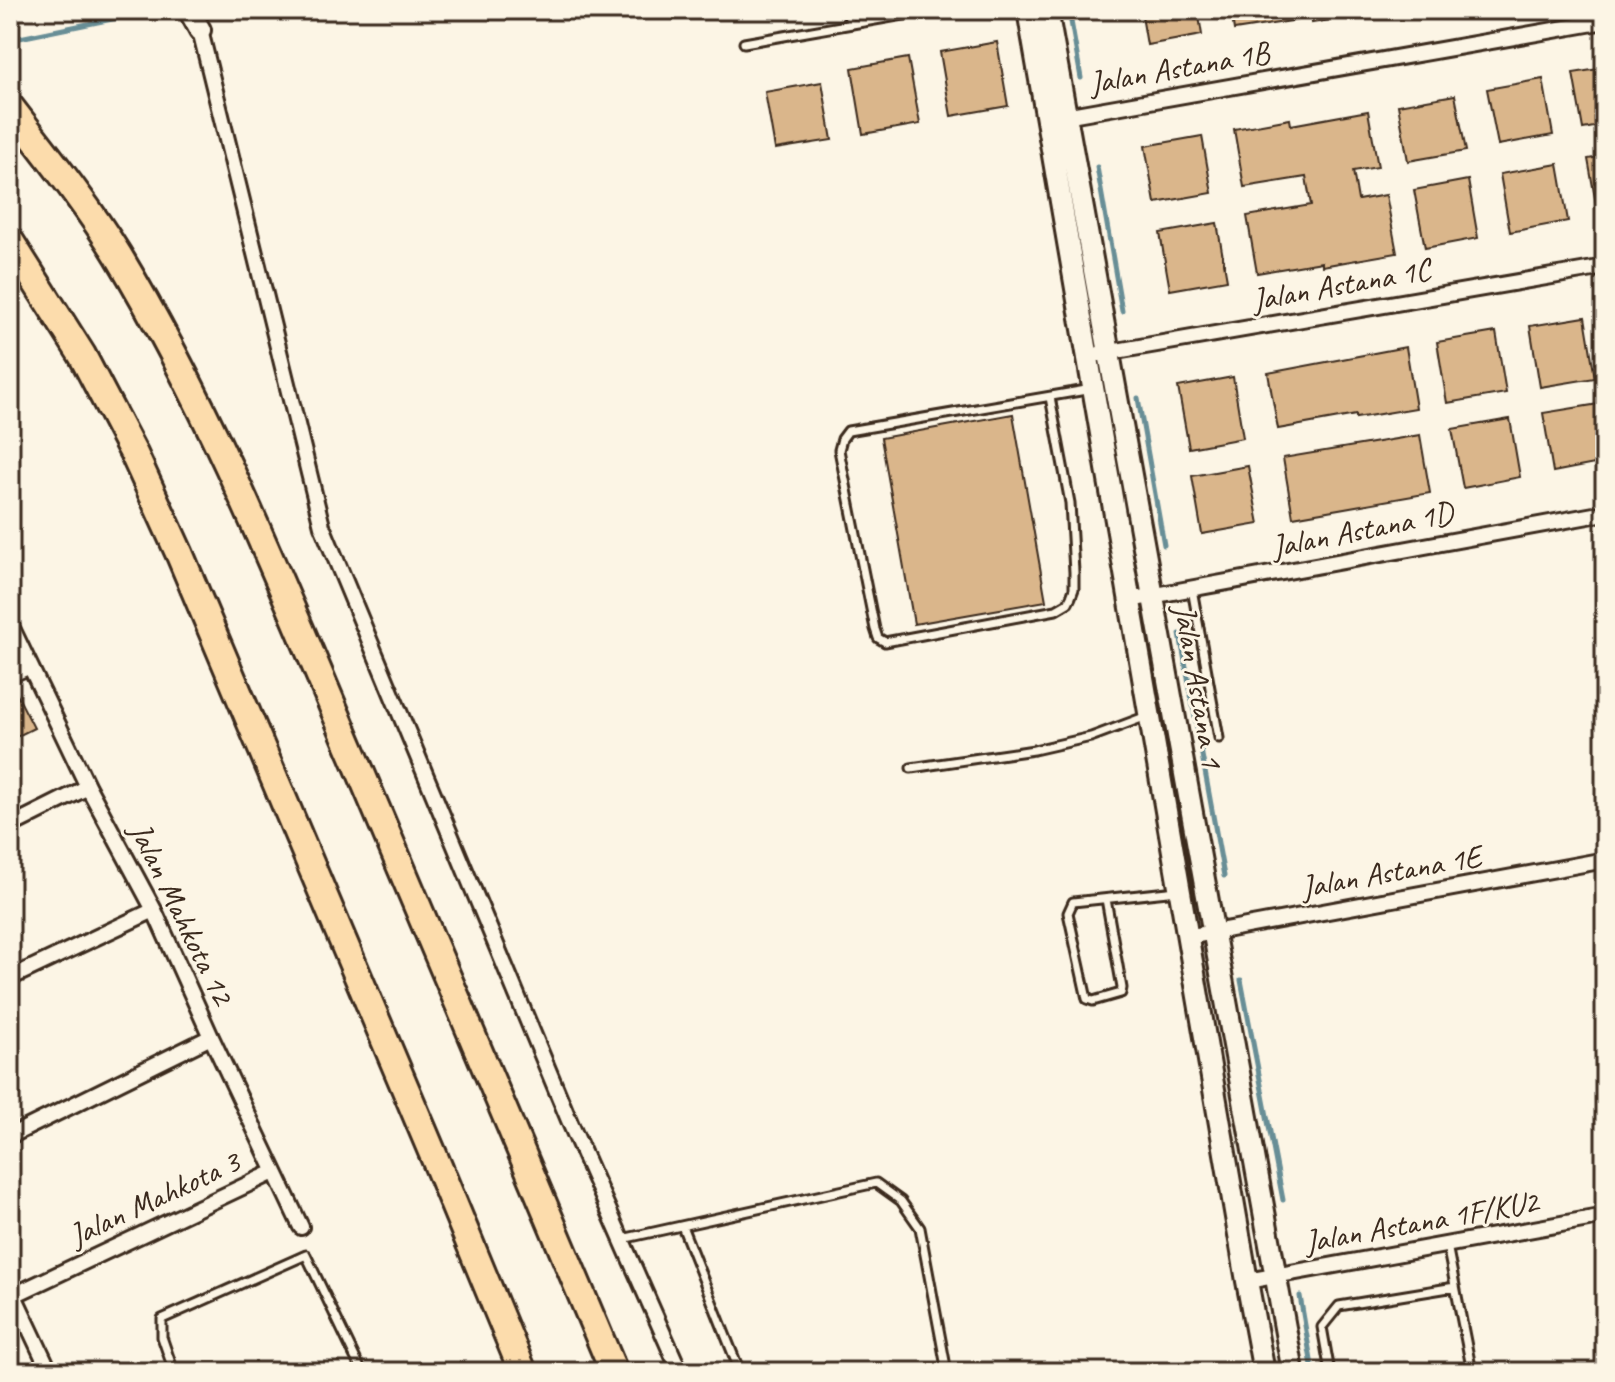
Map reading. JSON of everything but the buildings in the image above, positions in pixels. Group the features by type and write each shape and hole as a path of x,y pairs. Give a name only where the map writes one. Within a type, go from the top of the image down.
{"highway":[{"path":"10,107 116,252 184,372 214,433 614,1372"},
{"path":"10,241 82,355 134,454 180,555 523,1372"}],"street":[{"path":"189,10 202,20 322,526 571,1125 680,1372"},
{"name":"Jalan Astana 1","path":"1028,10 1056,117 1108,352 1293,1372"},
{"name":"Jalan Astana 1","path":"1047,10 1056,117 1087,356 1264,1372"},
{"name":"Jalan Astana 1B","path":"1056,117 1605,21"},
{"name":"Jalan Astana 1C","path":"1087,356 1605,267"},
{"name":"Jalan Astana 1D","path":"1129,600 1605,513"},
{"name":"Jalan Mahkota 12","path":"10,624 88,787 154,910 301,1227"},
{"path":"10,675 30,666"},
{"path":"10,826 88,787"},
{"name":"Jalan Astana 1E","path":"1187,937 1605,860"},
{"path":"10,978 154,910"},
{"path":"10,1136 211,1037"},
{"name":"Jalan Mahkota 3","path":"13,1295 274,1172"},
{"name":"Jalan Astana 1F/KU2","path":"1247,1281 1605,1216"},
{"path":"13,1295 50,1372"}],"lane":[{"path":"847,10 850,24"},
{"path":"744,43 932,10"},
{"path":"1050,397 1070,503 1074,589 1068,603 1056,610 885,642 878,638 839,450 848,431 1093,389"},
{"path":"1192,589 1219,738"},
{"path":"911,768 1034,750 1091,737 1149,715"},
{"path":"1106,899 1122,988 1121,993 1093,1001 1087,999 1068,913 1073,902 1179,891"},
{"path":"621,1239 876,1183 901,1201 920,1228 947,1372"},
{"path":"682,1226 740,1372"},
{"path":"1447,1245 1472,1372"},
{"path":"174,1372 162,1337 162,1319 306,1255 362,1372"},
{"path":"1330,1372 1322,1327 1339,1306 1455,1287"}],"waterway":[{"path":"10,40 156,10"},
{"path":"1069,10 1081,78"},
{"path":"1097,167 1122,311"},
{"path":"1138,398 1164,545"},
{"path":"1180,634 1224,876"},
{"path":"1241,980 1283,1200"},
{"path":"1300,1296 1313,1372"}]}
